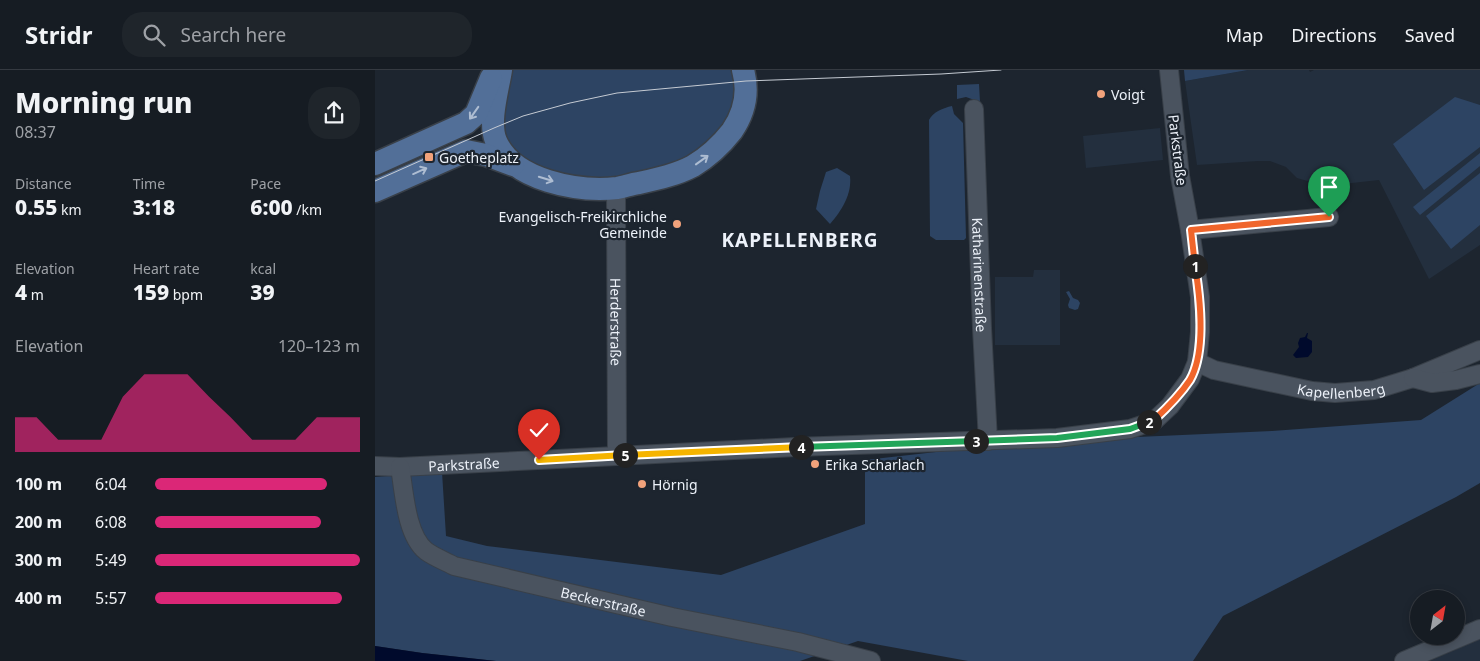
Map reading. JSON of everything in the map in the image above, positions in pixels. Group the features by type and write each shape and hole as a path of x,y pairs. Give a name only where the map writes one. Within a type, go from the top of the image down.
{"main road":[{"path":"375,164 465,124 476,114 495,70"},
{"path":"501,70 493,122 496,140 502,152 518,167"},
{"path":"375,191 467,151 486,155 536,176 567,186 583,188 616,188 668,176 691,167 723,143 739,119 747,96 743,70"}],"street":[{"name":"Parkstraße","path":"375,466 400,467 833,446 1057,438 1130,429 1154,420 1170,406 1190,379 1197,362 1200,332 1200,297 1191,230 1180,176 1169,70"},
{"name":"Katharinenstraße","path":"974,109 988,441"},
{"name":"Herderstraße","path":"616,188 617,456"},
{"path":"1191,230 1329,217"},
{"name":"Kapellenberg","path":"1197,362 1214,370 1312,391 1335,392 1374,390 1413,378 1480,350"},
{"path":"1413,378 1432,383 1480,374"},
{"name":"Beckerstraße","path":"400,467 414,535 426,551 454,566 672,618 798,642 871,661"},
{"path":"1404,661 1480,629"}],"shaded area":[{"path":"501,70 742,70 722,143 616,188 518,167 493,122"},
{"path":"1184,70 1248,70 1185,81"},
{"path":"1248,70 1309,70 1310,72 1314,70 1480,70 1480,245 1429,279 1379,180 1325,186 1297,178 1286,167 1270,161 1197,165 1185,81"},
{"path":"979,84 980,102 966,97 957,99 957,85"},
{"path":"1455,97 1480,105 1480,147 1424,190 1393,144"},
{"path":"952,106 954,114 963,123 966,238 964,240 936,240 930,236 929,120 939,111"},
{"path":"1160,128 1163,160 1086,168 1083,136"},
{"path":"1480,153 1480,166 1420,215 1413,207"},
{"path":"837,168 850,176 850,183 848,195 830,224 816,209 826,172"},
{"path":"1480,173 1480,225 1451,249 1426,216"},
{"path":"1034,270 1060,270 1060,345 995,345 995,277 1033,277"},
{"path":"1069,291 1073,298 1080,303 1078,309 1069,308 1070,299 1066,292"},
{"path":"1307,333 1307,338 1312,341 1312,352 1308,357 1296,358 1293,355 1299,347 1300,338 1305,337"},
{"path":"1480,383 1480,483 1223,616 1193,661 968,661 858,641 800,661 496,661 375,646 375,477 442,472 446,536 487,546 721,575 865,524 865,460 1025,442 1272,431 1421,420"},
{"path":"1480,639 1480,661 1430,661"},
{"path":"375,646 422,653 496,661 375,661"}],"tram line":[{"path":"375,181 523,116 617,93 746,81 1001,70"}],"place":[{"name":"Voigt","path":"1101,94"},
{"name":"Goetheplatz","path":"429,157"},
{"name":"Evangelisch-Freikirchliche Gemeinde","path":"677,224"},
{"name":"Erika Scharlach","path":"815,464"},
{"name":"Hörnig","path":"642,484"}],"district":[{"name":"KAPELLENBERG","path":"800,240"}],"route":[{"path":"539,460 1057,438 1130,429 1154,420 1170,406 1190,379 1197,362 1200,332 1200,297 1191,230 1329,217"}]}
